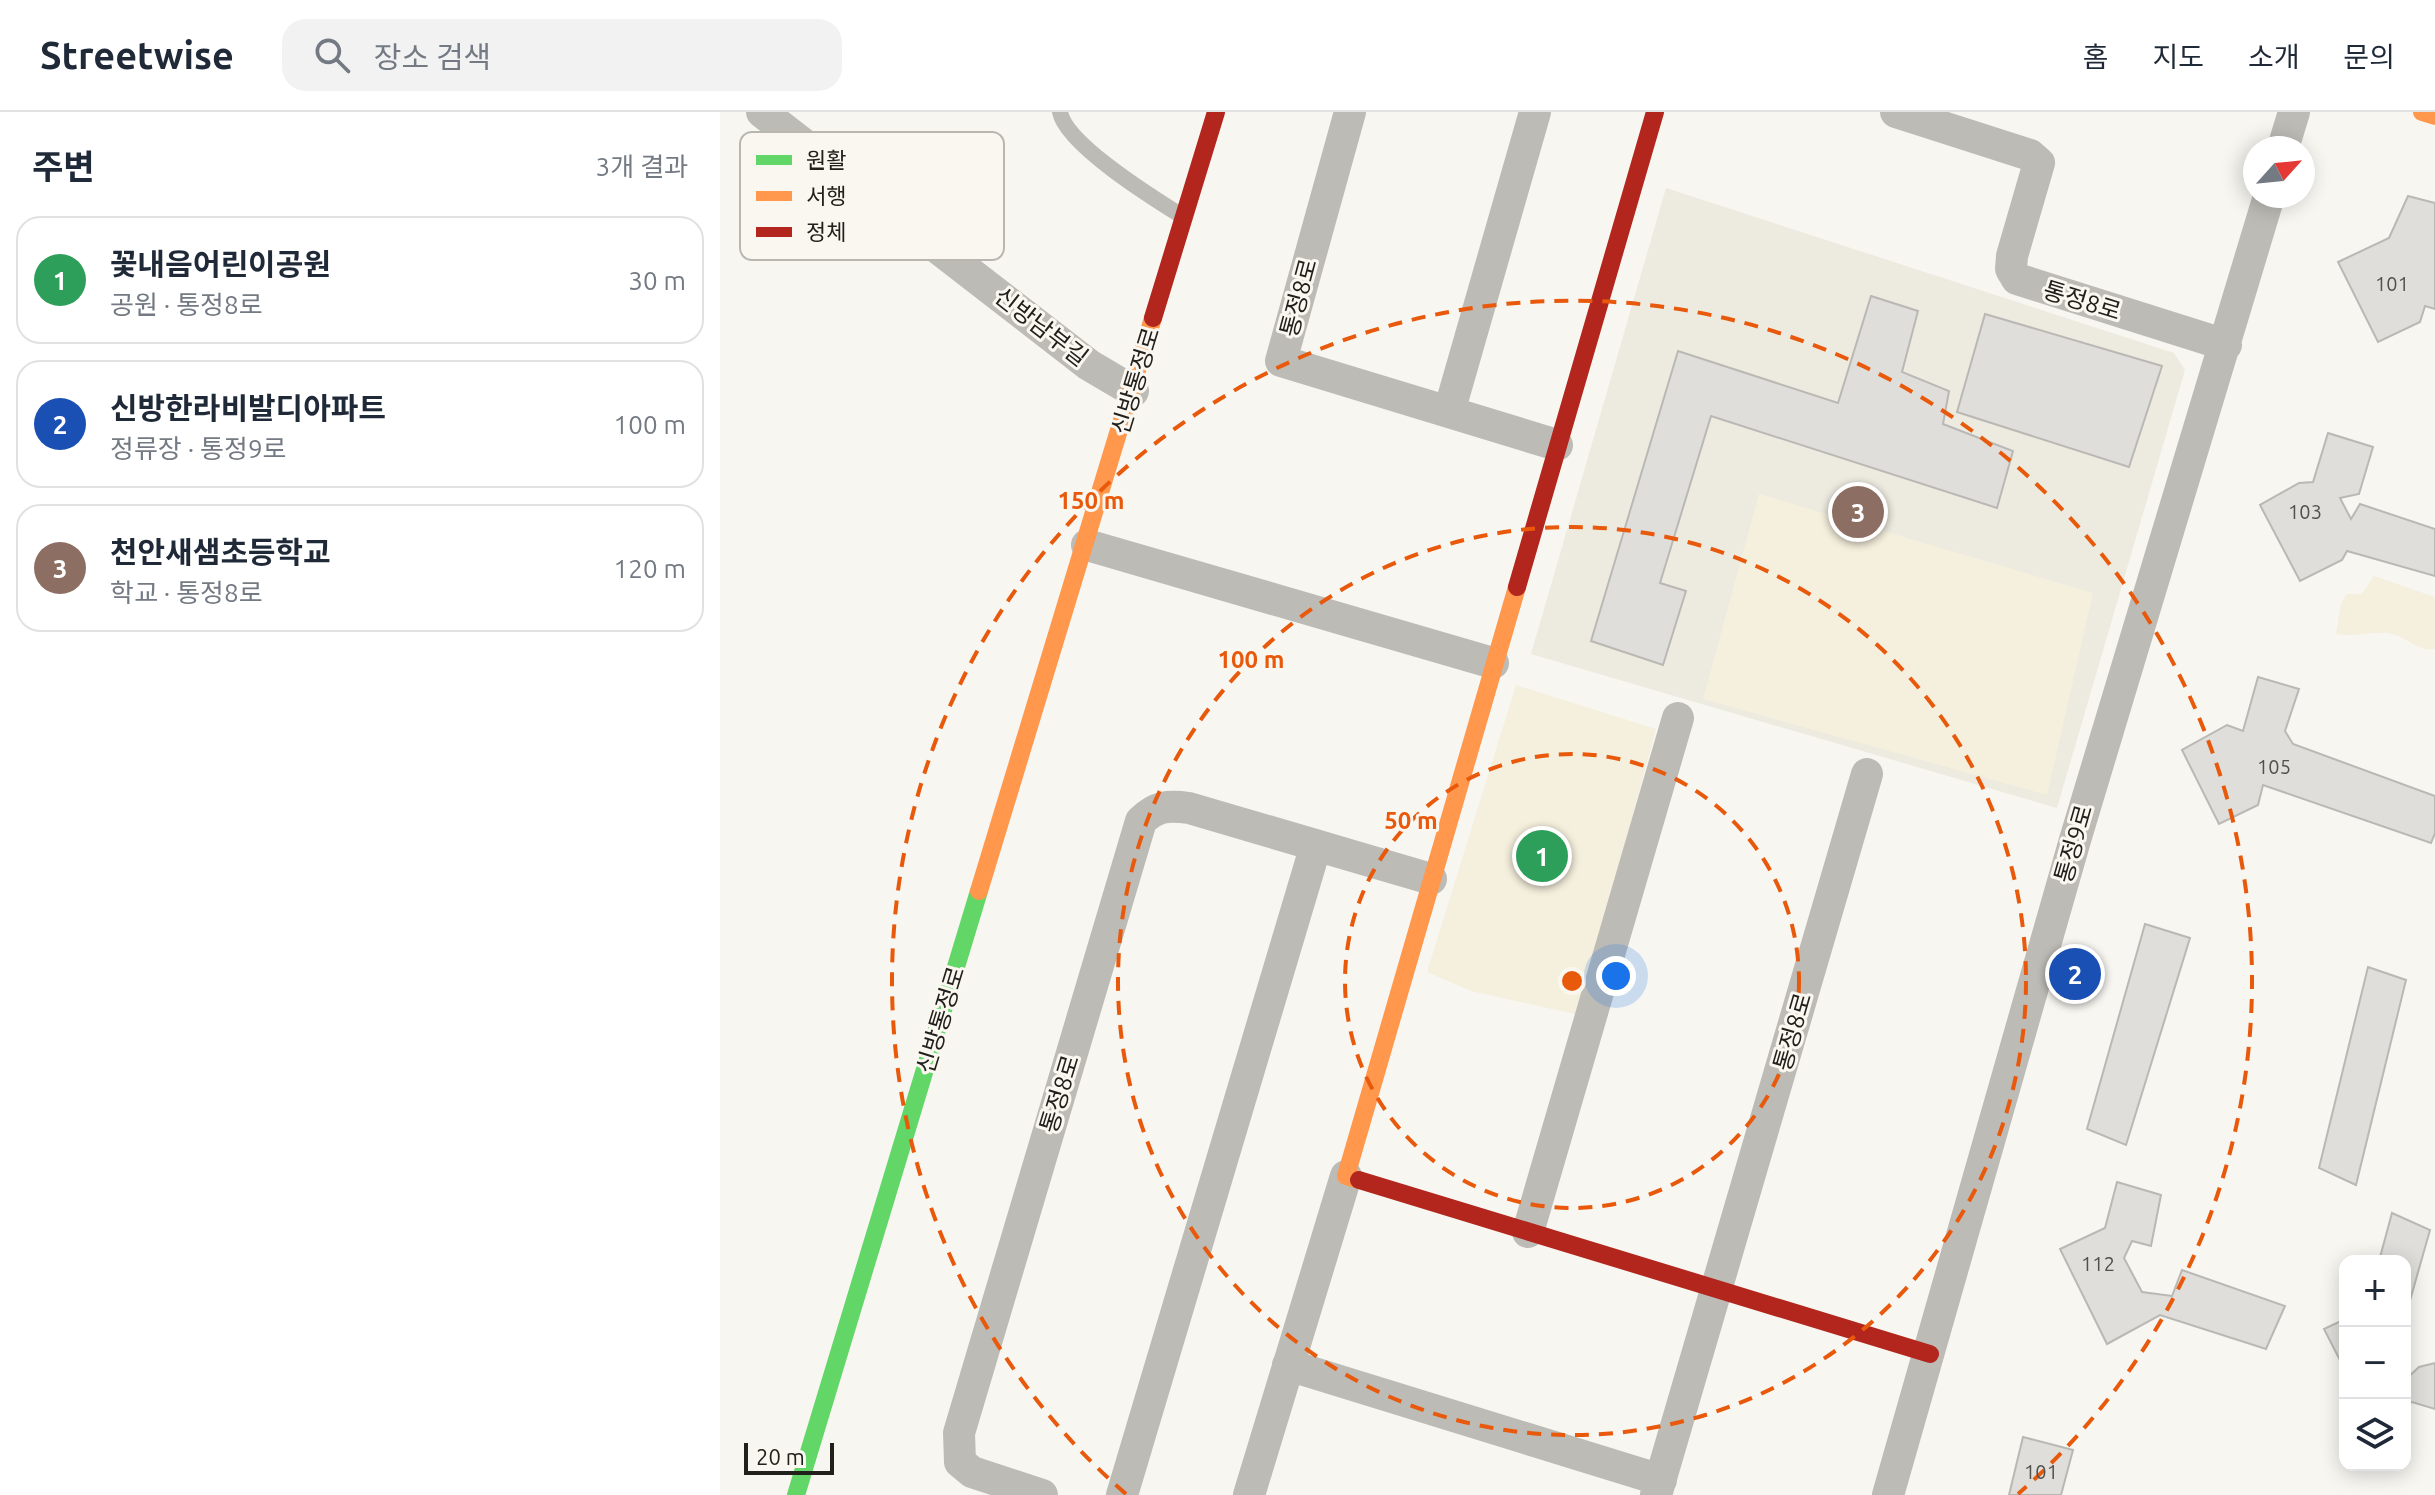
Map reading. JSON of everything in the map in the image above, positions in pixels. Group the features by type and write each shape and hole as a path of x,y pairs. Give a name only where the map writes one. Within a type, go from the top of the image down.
{"street":[{"name":"신방남부길","path":"762,112 788,132"},
{"name":"신방통정로","path":"796,1495 1216,112"},
{"name":"통정8로","path":"1350,112 1281,361 1557,445"},
{"path":"1449,412 1535,112"},
{"path":"1249,1495 1346,1176 1655,112"},
{"name":"통정8로","path":"1896,112 2030,155 2039,163 2012,256 2011,269 2017,279 2226,345"},
{"path":"2287,136 2294,112"},
{"path":"2422,112 2435,116"},
{"name":"통정9로","path":"1888,1495 2075,840 2266,208"},
{"name":"신방남부길","path":"953,260 1089,365 1133,391"},
{"path":"1087,545 1493,663"},
{"path":"1528,1232 1678,718"},
{"name":"통정8로","path":"1288,1365 1658,1488 1867,774"},
{"name":"통정8로","path":"1042,1495 972,1472 960,1462 959,1433 1141,821 1152,810 1169,805 1189,808 1431,879"},
{"path":"1122,1495 1316,845"},
{"path":"1346,1176 1930,1354"}],"lane":[{"path":"1060,112 1072,133 1124,180 1184,217"}],"shaded area":[{"path":"1666,188 2174,353 2185,370 2057,808 1531,654"},
{"path":"1759,494 2093,593 2047,795 1703,699"},
{"path":"2374,576 2435,597 2435,649 2422,648 2387,633 2336,634 2341,603 2347,594 2362,594"},
{"path":"1516,685 1656,729 1579,1015 1471,991 1427,972"}],"building":[{"path":"2408,196 2435,203 2435,309 2425,306 2420,322 2378,342 2338,262 2389,238"},
{"path":"1871,296 1918,311 1902,372 1949,391 1943,424 2013,451 1997,508 1711,416 1660,583 1686,591 1663,665 1591,641 1678,351 1838,403"},
{"path":"1985,314 2162,366 2129,467 1957,412"},
{"path":"2328,433 2373,447 2359,494 2340,498 2351,519 2360,504 2435,529 2435,576 2347,551 2342,560 2300,581 2260,505 2299,483 2313,482"},
{"path":"2258,677 2299,689 2285,731 2293,744 2435,796 2435,833 2431,843 2263,785 2258,805 2219,824 2182,750 2227,725 2243,731"},
{"path":"2145,924 2190,938 2126,1145 2087,1129"},
{"path":"2368,967 2406,980 2356,1185 2319,1168"},
{"path":"2117,1182 2161,1195 2151,1246 2132,1241 2124,1258 2142,1292 2172,1296 2182,1270 2285,1306 2266,1349 2160,1315 2107,1344 2060,1249 2105,1228"},
{"path":"2392,1213 2430,1230 2411,1297 2411,1255 2381,1255"},
{"path":"2339,1322 2339,1358 2324,1329"},
{"path":"2435,1363 2435,1409 2411,1403 2411,1374 2419,1367"},
{"path":"2023,1437 2073,1450 2061,1495 2009,1495"}],"traffic: fast":[{"path":"796,1495 979,891"}],"traffic: slow":[{"path":"2422,112 2435,116"},
{"path":"979,891 1153,318"},
{"path":"1359,1180 1346,1176 1517,587"}],"traffic: jam":[{"path":"1153,318 1216,112"},
{"path":"1517,587 1655,112"},
{"path":"1359,1180 1930,1354"}],"place":[{"name":"천안새샘초등학교","path":"1858,512"},
{"name":"꽃내음어린이공원","path":"1542,856"},
{"name":"신방한라비발디아파트","path":"2075,974"}]}
